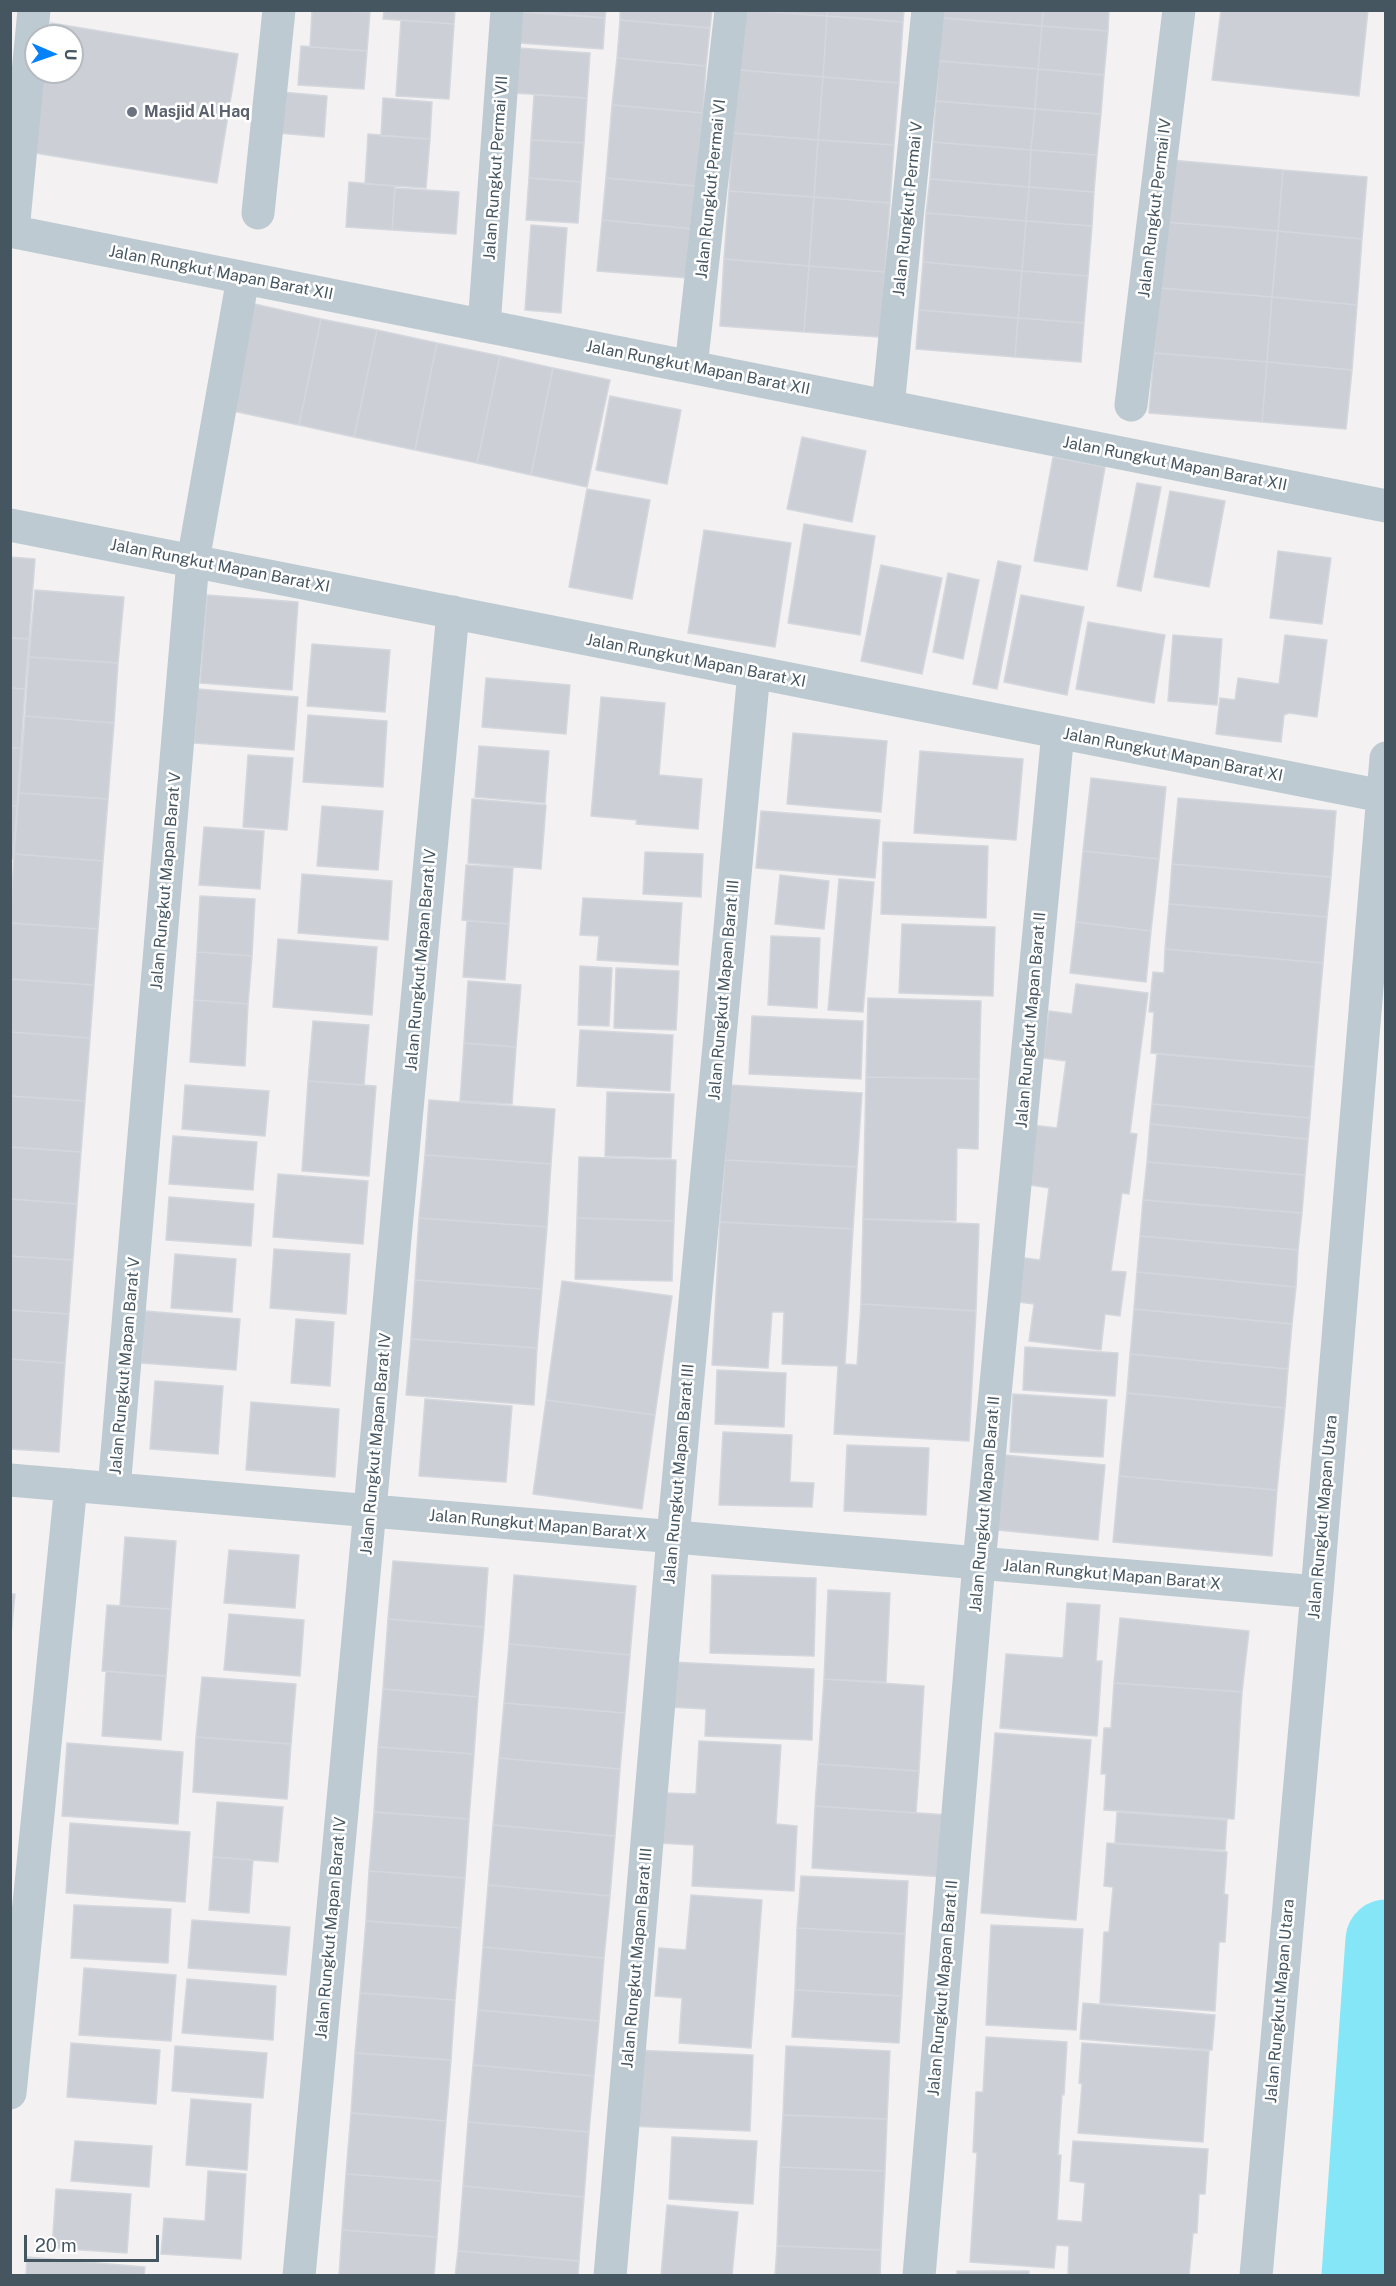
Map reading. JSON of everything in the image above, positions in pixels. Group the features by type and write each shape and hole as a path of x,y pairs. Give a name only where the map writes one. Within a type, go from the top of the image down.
{"street":[{"path":"12,231 34,10"},
{"path":"258,213 279,10"},
{"name":"Jalan Rungkut Permai VII","path":"484,326 507,10"},
{"name":"Jalan Rungkut Permai VI","path":"692,367 731,10"},
{"name":"Jalan Rungkut Permai V","path":"888,406 928,10"},
{"name":"Jalan Rungkut Permai IV","path":"1131,405 1179,10"},
{"name":"Jalan Rungkut Mapan Barat XII","path":"12,231 1386,506"},
{"name":"Jalan Rungkut Mapan Barat V","path":"114,1489 192,561 243,278"},
{"name":"Jalan Rungkut Mapan Barat XI","path":"10,525 1382,796"},
{"name":"Jalan Rungkut Mapan Barat IV","path":"299,2276 453,612"},
{"name":"Jalan Rungkut Mapan Barat III","path":"610,2276 673,1537 754,672"},
{"name":"Jalan Rungkut Mapan Barat II","path":"919,2276 979,1563 1058,732"},
{"name":"Jalan Rungkut Mapan Utara","path":"1256,2276 1317,1592 1386,758"},
{"name":"Jalan Rungkut Mapan Barat X","path":"10,1480 1317,1592"},
{"path":"10,2093 71,1485"}],"building":[{"path":"312,10 370,12 367,51 310,47"},
{"path":"384,10 455,10 454,24 383,19"},
{"path":"522,10 606,10 605,18"},
{"path":"620,10 712,10 710,28 620,20"},
{"path":"743,10 827,16 823,77 739,70"},
{"path":"744,10 828,10 827,16"},
{"path":"828,10 904,10 903,22 827,16"},
{"path":"943,10 1043,10 1042,26 942,18"},
{"path":"1043,10 1109,10 1108,31 1042,26"},
{"path":"1221,10 1368,10 1359,96 1212,80"},
{"path":"522,12 605,18 603,49 519,43"},
{"path":"827,16 903,22 899,83 823,77"},
{"path":"942,18 1042,26 1038,69 939,61"},
{"path":"401,20 454,24 449,99 396,96"},
{"path":"620,20 710,28 706,66 617,58"},
{"path":"1042,26 1108,31 1104,75 1038,69"},
{"name":"Masjid Al Haq","path":"84,28 238,54 217,183 29,152 40,84 84,84"},
{"path":"301,46 367,51 364,89 298,85"},
{"path":"518,48 590,53 587,98 515,93"},
{"path":"617,58 706,66 703,113 612,105"},
{"path":"939,61 1038,69 1035,109 936,101"},
{"path":"1038,69 1104,75 1101,114 1035,109"},
{"path":"739,70 823,77 818,140 733,133"},
{"path":"823,77 899,83 894,145 818,140"},
{"path":"281,92 327,96 324,137 278,133"},
{"path":"534,95 587,98 584,143 531,140"},
{"path":"383,98 432,102 430,139 381,136"},
{"path":"936,101 1035,109 1031,150 933,142"},
{"path":"612,105 703,113 696,186 606,178"},
{"path":"1035,109 1101,114 1097,155 1031,150"},
{"path":"733,133 818,140 814,197 729,191"},
{"path":"368,134 430,139 426,188 365,184"},
{"path":"531,140 584,143 581,182 529,178"},
{"path":"818,140 894,145 890,203 814,197"},
{"path":"933,142 1031,150 1029,187 930,179"},
{"path":"1031,150 1097,155 1094,192 1029,187"},
{"path":"1171,160 1283,170 1278,231 1165,222"},
{"path":"1283,170 1367,177 1362,239 1278,231"},
{"path":"529,178 581,182 578,223 526,220"},
{"path":"606,178 696,186 693,229 602,220"},
{"path":"930,179 1029,187 1026,221 926,213"},
{"path":"349,182 395,186 392,230 346,227"},
{"path":"1029,187 1094,192 1092,226 1026,221"},
{"path":"395,188 459,192 456,234 392,230"},
{"path":"729,191 814,197 809,266 724,259"},
{"path":"814,197 890,203 885,272 809,266"},
{"path":"926,213 1026,221 1022,271 923,262"},
{"path":"602,220 693,229 688,278 597,271"},
{"path":"1026,221 1092,226 1088,276 1022,271"},
{"path":"1165,222 1278,231 1272,297 1160,288"},
{"path":"531,225 567,228 561,313 525,310"},
{"path":"1278,231 1362,239 1357,305 1272,297"},
{"path":"724,259 809,266 804,332 720,326"},
{"path":"923,262 1022,271 1018,318 919,310"},
{"path":"809,266 885,272 880,337 804,332"},
{"path":"1022,271 1088,276 1084,323 1018,318"},
{"path":"1160,288 1272,297 1267,362 1154,353"},
{"path":"1272,297 1357,305 1352,370 1267,362"},
{"path":"250,303 321,319 299,425 228,410"},
{"path":"919,310 1018,318 1015,357 916,349"},
{"path":"1018,318 1084,323 1081,362 1015,357"},
{"path":"321,319 377,330 354,437 299,425"},
{"path":"377,330 437,343 415,450 354,437"},
{"path":"437,343 500,356 477,463 415,450"},
{"path":"1154,353 1267,362 1262,422 1149,413"},
{"path":"500,356 553,368 531,475 477,463"},
{"path":"1267,362 1352,370 1346,429 1262,422"},
{"path":"553,368 610,380 587,487 531,475"},
{"path":"610,396 681,410 667,484 596,470"},
{"path":"802,437 866,451 852,522 787,509"},
{"path":"1053,457 1105,467 1087,570 1034,561"},
{"path":"1137,483 1161,487 1141,591 1117,586"},
{"path":"587,489 650,500 632,599 569,587"},
{"path":"1170,491 1225,501 1209,587 1154,577"},
{"path":"804,524 875,536 860,635 788,623"},
{"path":"704,530 791,543 775,647 688,633"},
{"path":"1278,551 1331,558 1322,624 1270,618"},
{"path":"10,557 35,559 29,639 10,638"},
{"path":"998,561 1021,566 997,689 973,684"},
{"path":"881,565 942,578 922,674 861,661"},
{"path":"948,573 979,580 963,659 933,652"},
{"path":"35,590 124,597 118,663 29,657"},
{"path":"207,595 298,602 292,690 200,683"},
{"path":"1021,595 1084,607 1067,695 1004,682"},
{"path":"1088,622 1165,635 1154,703 1076,689"},
{"path":"1173,635 1222,639 1217,705 1168,701"},
{"path":"1285,635 1327,640 1317,717 1289,713 1284,715 1281,742 1216,734 1220,698 1235,700 1238,678 1279,684"},
{"path":"10,638 29,639 25,689 10,688"},
{"path":"312,644 390,650 385,712 307,706"},
{"path":"29,657 118,663 114,723 25,716"},
{"path":"486,678 570,685 566,734 482,727"},
{"path":"10,688 25,689 21,748 10,748"},
{"path":"198,689 298,697 294,750 194,743"},
{"path":"601,697 665,703 659,775 702,779 698,829 636,824 637,820 591,816"},
{"path":"308,715 387,721 383,787 303,782"},
{"path":"25,716 114,723 108,799 19,793"},
{"path":"793,733 887,741 881,812 787,804"},
{"path":"479,746 549,751 545,803 475,797"},
{"path":"10,748 21,748 17,806 10,806"},
{"path":"920,751 1023,759 1016,840 914,833"},
{"path":"248,755 293,758 287,830 243,827"},
{"path":"1091,778 1166,787 1159,859 1083,851"},
{"path":"19,793 108,799 103,861 14,854"},
{"path":"1178,798 1336,811 1331,877 1172,864"},
{"path":"472,799 546,805 541,869 468,863"},
{"path":"10,806 17,806 13,859 10,859"},
{"path":"322,806 383,811 378,870 317,866"},
{"path":"761,811 880,820 875,878 756,868"},
{"path":"204,827 264,831 260,889 199,885"},
{"path":"883,842 988,846 986,918 881,914"},
{"path":"1083,851 1159,859 1151,931 1076,922"},
{"path":"645,852 703,854 701,897 643,894"},
{"path":"14,854 103,861 98,929 10,923"},
{"path":"1172,864 1331,877 1327,917 1169,904"},
{"path":"466,865 513,868 509,924 462,920"},
{"path":"302,874 392,881 388,940 298,933"},
{"path":"780,875 829,881 824,929 775,924"},
{"path":"839,879 874,882 863,1012 828,1010"},
{"path":"200,896 255,899 252,956 197,952"},
{"path":"583,898 682,903 678,965 597,960 599,936 580,935"},
{"path":"1169,904 1327,917 1323,963 1165,949"},
{"path":"467,921 509,924 505,980 463,977"},
{"path":"1076,922 1151,931 1146,982 1070,973"},
{"path":"10,923 98,929 94,985 10,979"},
{"path":"902,924 995,927 993,996 899,993"},
{"path":"771,936 820,938 817,1008 768,1005"},
{"path":"278,939 377,947 372,1015 273,1007"},
{"path":"1165,949 1323,963 1314,1067 1151,1053 1154,1012 1149,1012 1153,972 1164,973"},
{"path":"197,952 252,956 248,1004 194,1000"},
{"path":"580,966 612,968 609,1026 578,1025"},
{"path":"616,968 679,971 676,1030 614,1028"},
{"path":"10,979 94,985 90,1038 10,1032"},
{"path":"468,981 521,985 516,1047 464,1043"},
{"path":"1076,984 1148,993 1130,1133 1137,1134 1129,1194 1122,1193 1111,1271 1126,1272 1120,1316 1105,1314 1101,1350 1029,1341 1034,1304 1011,1301 1017,1257 1040,1260 1049,1188 1024,1184 1032,1125 1057,1128 1066,1061 1043,1058 1049,1011 1072,1014"},
{"path":"868,998 981,1001 979,1079 866,1077"},
{"path":"194,1000 248,1004 245,1066 190,1062"},
{"path":"752,1016 863,1021 861,1079 749,1074"},
{"path":"313,1021 369,1025 364,1085 308,1081"},
{"path":"580,1030 673,1035 670,1091 577,1086"},
{"path":"10,1032 90,1038 85,1101 10,1096"},
{"path":"464,1043 516,1047 512,1104 460,1101"},
{"path":"1157,1054 1314,1067 1310,1118 1152,1104"},
{"path":"866,1077 979,1079 978,1149 957,1148 956,1221 863,1219"},
{"path":"308,1081 376,1086 369,1176 302,1171"},
{"path":"185,1085 269,1091 265,1136 182,1129"},
{"path":"729,1085 862,1093 857,1167 725,1160"},
{"path":"607,1092 674,1094 671,1158 605,1156"},
{"path":"10,1096 85,1101 81,1152 10,1147"},
{"path":"429,1100 555,1109 551,1164 425,1155"},
{"path":"1152,1104 1310,1118 1308,1139 1150,1124"},
{"path":"1150,1124 1308,1139 1305,1175 1147,1162"},
{"path":"173,1136 257,1142 253,1190 169,1184"},
{"path":"10,1147 81,1152 77,1204 10,1199"},
{"path":"425,1155 551,1164 547,1227 419,1218"},
{"path":"579,1157 676,1160 674,1221 577,1218"},
{"path":"725,1160 857,1167 853,1229 720,1222"},
{"path":"1147,1162 1305,1175 1302,1213 1143,1200"},
{"path":"278,1174 368,1181 363,1244 273,1237"},
{"path":"169,1197 254,1204 251,1246 166,1240"},
{"path":"10,1199 77,1204 73,1260 10,1256"},
{"path":"1143,1200 1302,1213 1298,1250 1140,1236"},
{"path":"419,1218 547,1227 542,1289 415,1280"},
{"path":"577,1218 674,1221 672,1281 575,1279"},
{"path":"863,1219 979,1224 976,1311 861,1304"},
{"path":"720,1222 853,1229 845,1364 857,1365 861,1304 976,1311 969,1441 834,1434 838,1366 782,1364 784,1312 772,1312 768,1368 712,1365"},
{"path":"1140,1236 1298,1250 1296,1287 1137,1272"},
{"path":"274,1249 350,1254 346,1314 270,1308"},
{"path":"175,1254 236,1259 232,1312 171,1308"},
{"path":"10,1256 73,1260 69,1314 10,1310"},
{"path":"1137,1272 1296,1287 1292,1324 1134,1309"},
{"path":"415,1280 542,1289 537,1348 411,1339"},
{"path":"562,1281 672,1296 655,1415 546,1400"},
{"path":"1134,1309 1292,1324 1288,1369 1130,1354"},
{"path":"10,1310 69,1314 65,1363 10,1359"},
{"path":"145,1311 240,1319 236,1370 141,1363"},
{"path":"296,1319 334,1322 330,1386 291,1383"},
{"path":"411,1339 537,1348 534,1405 406,1395"},
{"path":"1025,1347 1118,1353 1115,1396 1023,1390"},
{"path":"1130,1354 1288,1369 1285,1408 1127,1393"},
{"path":"10,1359 65,1363 59,1452 10,1449"},
{"path":"717,1370 786,1373 784,1427 715,1424"},
{"path":"155,1381 223,1386 218,1454 150,1449"},
{"path":"1127,1393 1285,1408 1277,1490 1119,1476"},
{"path":"1013,1394 1107,1400 1103,1457 1010,1452"},
{"path":"425,1399 512,1406 506,1482 419,1476"},
{"path":"546,1400 655,1415 642,1509 533,1494"},
{"path":"251,1402 339,1409 335,1477 246,1470"},
{"path":"723,1432 792,1435 790,1482 814,1483 812,1507 719,1505"},
{"path":"847,1445 929,1448 926,1515 844,1511"},
{"path":"1005,1455 1105,1465 1098,1540 997,1530"},
{"path":"1119,1476 1277,1490 1272,1556 1113,1542"},
{"path":"125,1537 176,1541 171,1609 120,1606"},
{"path":"229,1550 299,1555 295,1608 224,1603"},
{"path":"393,1561 488,1568 484,1627 388,1619"},
{"path":"514,1575 636,1586 630,1655 509,1644"},
{"path":"712,1575 816,1578 814,1656 710,1653"},
{"path":"828,1590 890,1593 886,1682 824,1679"},
{"path":"10,1594 15,1594 10,1644"},
{"path":"1067,1603 1100,1605 1096,1661 1102,1661 1097,1736 1000,1728 1006,1654 1063,1658"},
{"path":"107,1605 171,1609 166,1676 102,1671"},
{"path":"229,1614 304,1620 300,1676 224,1670"},
{"path":"1120,1618 1249,1631 1242,1692 1114,1683"},
{"path":"388,1619 484,1627 478,1697 383,1689"},
{"path":"509,1644 630,1655 625,1713 504,1703"},
{"path":"671,1662 814,1669 812,1740 705,1736 706,1709 669,1707"},
{"path":"106,1671 166,1676 161,1740 102,1736"},
{"path":"202,1677 296,1684 291,1744 196,1737"},
{"path":"824,1679 924,1686 919,1771 818,1764"},
{"path":"1114,1683 1242,1692 1234,1819 1104,1810 1106,1774 1101,1774 1104,1728 1111,1728"},
{"path":"383,1689 478,1697 474,1754 378,1747"},
{"path":"504,1703 625,1713 620,1769 499,1758"},
{"path":"995,1733 1091,1740 1076,1920 981,1913"},
{"path":"196,1737 291,1744 287,1799 193,1792"},
{"path":"699,1741 781,1745 776,1824 797,1826 794,1891 692,1886 694,1845 659,1843 663,1793 696,1794"},
{"path":"67,1743 183,1752 178,1824 62,1816"},
{"path":"378,1747 474,1754 469,1819 374,1812"},
{"path":"499,1758 620,1769 615,1836 493,1825"},
{"path":"818,1764 919,1771 916,1813 815,1806"},
{"path":"217,1802 283,1807 278,1862 213,1857"},
{"path":"815,1806 948,1815 944,1877 812,1868"},
{"path":"374,1812 469,1819 465,1878 369,1871"},
{"path":"1117,1812 1227,1820 1225,1850 1115,1843"},
{"path":"70,1823 190,1832 185,1902 66,1893"},
{"path":"493,1825 615,1836 610,1896 488,1885"},
{"path":"1107,1843 1227,1852 1224,1894 1228,1895 1225,1942 1219,1942 1215,2011 1100,2003 1104,1932 1109,1932 1113,1887 1104,1886"},
{"path":"213,1857 253,1860 249,1913 209,1910"},
{"path":"369,1871 465,1878 461,1928 366,1921"},
{"path":"801,1876 908,1881 905,1934 797,1928"},
{"path":"488,1885 610,1896 604,1958 483,1947"},
{"path":"691,1895 762,1900 751,2048 679,2043 682,1998 655,1996 659,1948 686,1950"},
{"path":"74,1905 171,1909 168,1963 71,1958"},
{"path":"192,1920 290,1927 286,1975 188,1968"},
{"path":"366,1921 461,1928 455,2000 360,1993"},
{"path":"991,1925 1083,1929 1076,2030 986,2025"},
{"path":"797,1928 905,1934 902,1996 795,1990"},
{"path":"483,1947 604,1958 599,2021 478,2010"},
{"path":"84,1968 176,1975 171,2041 79,2035"},
{"path":"187,1979 276,1986 273,2040 182,2033"},
{"path":"795,1990 902,1996 899,2043 792,2037"},
{"path":"360,1993 455,2000 451,2060 355,2053"},
{"path":"1083,2003 1215,2015 1212,2050 1080,2039"},
{"path":"478,2010 599,2021 594,2076 473,2065"},
{"path":"986,2037 1067,2042 1058,2155 1061,2155 1057,2220 1082,2222 1085,2183 1070,2181 1073,2141 1208,2149 1205,2194 1199,2194 1197,2233 1193,2233 1189,2276 1068,2276 1069,2246 1056,2245 1054,2268 970,2262 977,2153 973,2152 976,2092 983,2092"},
{"path":"71,2043 160,2050 156,2104 67,2097"},
{"path":"1082,2043 1209,2051 1203,2142 1078,2133 1082,2084 1079,2083"},
{"path":"175,2046 267,2053 263,2098 172,2091"},
{"path":"786,2046 890,2051 887,2119 783,2115"},
{"path":"632,2050 753,2055 750,2131 629,2126"},
{"path":"355,2053 451,2060 446,2121 351,2113"},
{"path":"473,2065 594,2076 589,2132 468,2122"},
{"path":"191,2099 251,2104 247,2170 186,2165"},
{"path":"351,2113 446,2121 441,2181 346,2174"},
{"path":"783,2115 887,2119 885,2171 780,2167"},
{"path":"468,2122 589,2132 584,2197 463,2186"},
{"path":"672,2137 757,2141 753,2204 669,2199"},
{"path":"75,2141 152,2146 149,2187 71,2181"},
{"path":"780,2167 885,2171 881,2250 777,2246"},
{"path":"208,2171 246,2174 241,2259 161,2254 164,2218 205,2221"},
{"path":"346,2174 441,2181 437,2237 342,2230"},
{"path":"463,2186 584,2197 579,2261 458,2251"},
{"path":"56,2189 131,2194 127,2253 52,2248"},
{"path":"667,2205 738,2212 732,2276 661,2276"},
{"path":"342,2230 437,2237 434,2276 339,2276"},
{"path":"777,2246 881,2250 880,2276 775,2276"},
{"path":"458,2251 579,2261 578,2276 455,2276"},
{"path":"27,2257 145,2267 144,2276 26,2276"},
{"path":"957,2271 1029,2271 1029,2276 957,2276"}],"waterway":[{"path":"1362,2276 1386,1940"}],"place":[{"name":"Masjid Al Haq","path":"132,112"}]}
